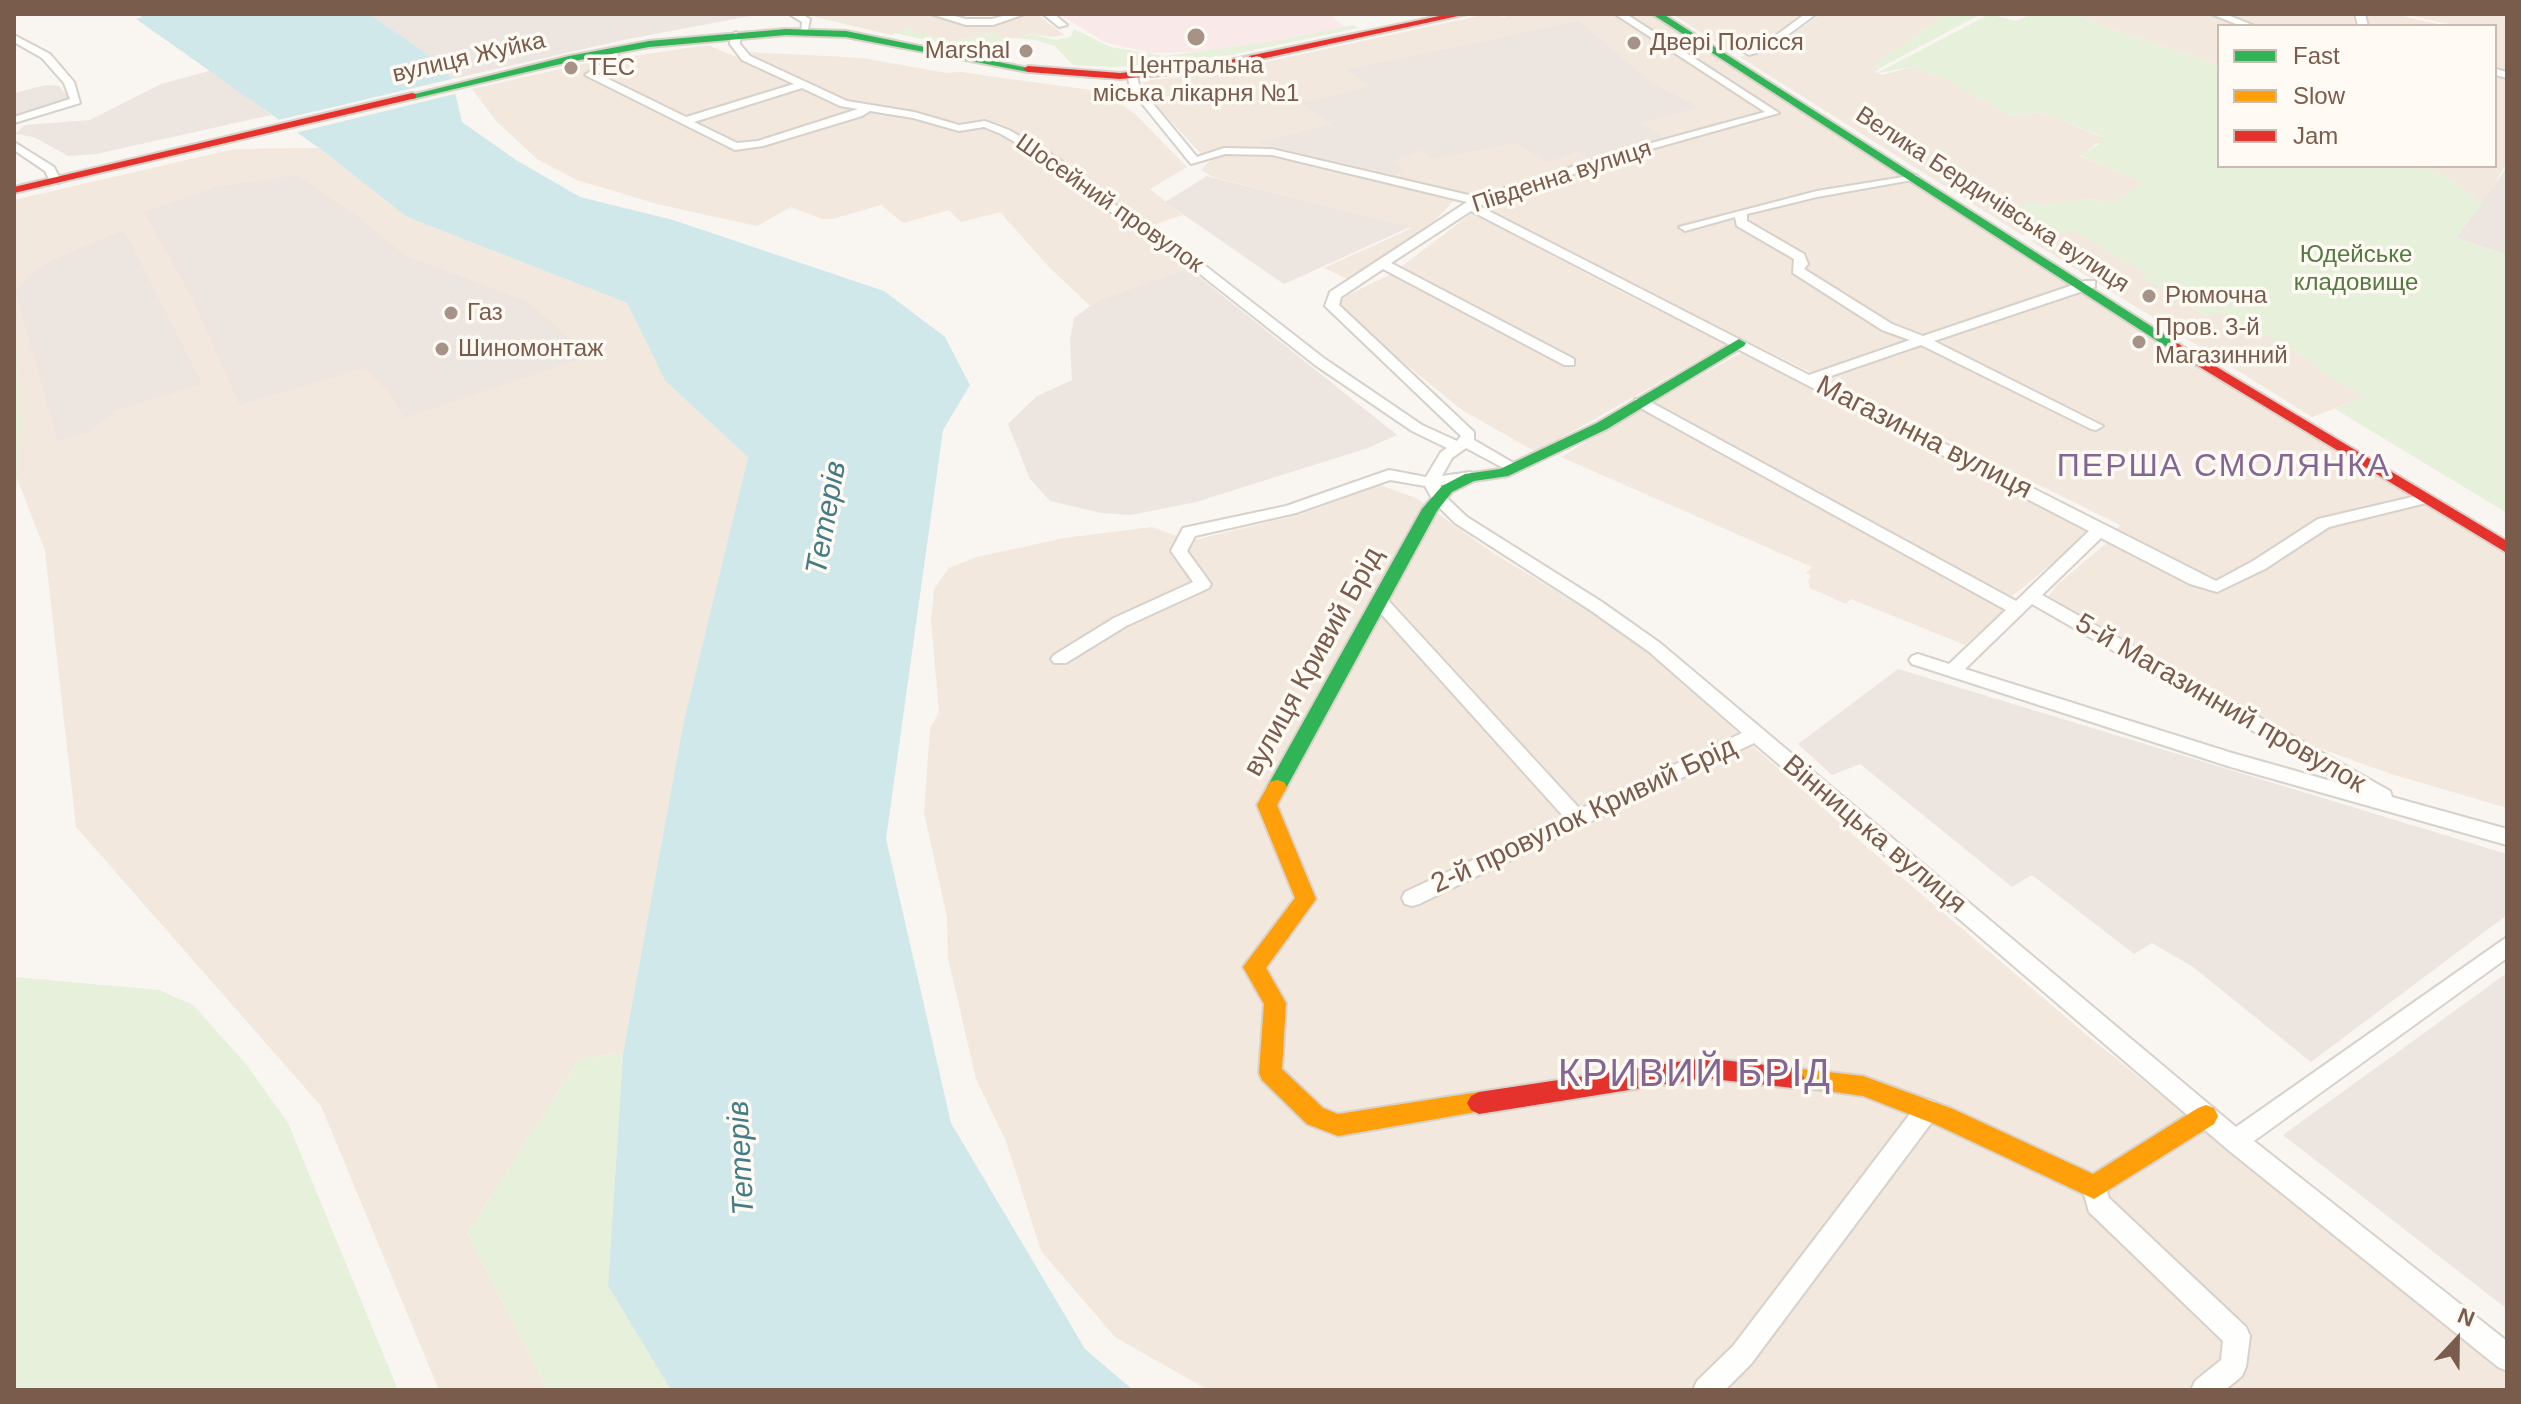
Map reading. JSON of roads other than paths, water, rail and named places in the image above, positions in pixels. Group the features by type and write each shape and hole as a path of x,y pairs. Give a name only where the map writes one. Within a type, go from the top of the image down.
{"main road":[{"name":"вулиця Жуйка","path":"14,190 508,73 611,51 736,35 846,34 1038,71 1132,75 1206,68 1462,14"},
{"name":"Велика Бердичівська вулиця","path":"1657,14 2086,285 2507,539"},
{"name":"Велика Бердичівська вулиця","path":"1665,14 2086,285 2507,548"},
{"name":"вулиця Кривий Брід","path":"1739,343 1602,426 1514,468 1470,477 1447,489 1435,490 1430,509 1267,805 1306,899 1254,967 1275,1003 1270,1073 1315,1116 1338,1125 1704,1068 1863,1086 1927,1110"},
{"path":"1927,1110 2094,1187 2206,1116"}],"street":[{"path":"794,14 807,21 804,32"},
{"path":"936,14 966,22 993,22 1020,14"},
{"path":"1048,14 1062,25"},
{"name":"Південна вулиця","path":"1463,445 1469,435 1332,306 1335,295 1474,203 1626,153 1774,113 1620,14"},
{"path":"1749,52 1766,47 1811,14"},
{"path":"2216,14 2244,24"},
{"name":"Шосейний провулок","path":"736,35 735,44 746,58 844,104 959,128 985,124 1005,132 1055,161 1079,185 1199,267 1320,362 1417,428 1514,468"},
{"path":"14,38 46,56 69,82 76,101 14,120"},
{"path":"611,51 615,59 590,75 735,147 746,147 858,114 869,107"},
{"name":"Магазинна вулиця","path":"1132,75 1135,88 1195,162 1224,151 1272,152 1474,203 2196,580 2217,587 2259,565 2324,523 2425,499"},
{"path":"685,121 802,85"},
{"path":"14,145 50,169 55,181"},
{"path":"1685,227 1817,194 1912,177"},
{"path":"1741,212 1741,223 1800,257 1802,264 1797,270 1887,327 1921,340 2096,426"},
{"path":"1383,264 1569,362"},
{"path":"1809,379 2086,285"},
{"name":"5-й Магазинний провулок","path":"1640,402 2024,602 2409,811"},
{"path":"1060,659 1120,622 1203,584 1179,551 1189,532 1290,510 1389,475 1435,490 1438,464 1463,445"},
{"name":"Вінницька вулиця","path":"1435,490 1461,520 1654,647 2235,1141 2507,1358"},
{"path":"1952,671 2101,529"},
{"path":"1380,602 1578,820"},
{"path":"1918,660 2231,760 2507,837"},
{"name":"2-й провулок Кривий Брід","path":"1412,898 1756,734"},
{"path":"2235,1141 2507,946"},
{"path":"1706,1390 1742,1355 1927,1110"},
{"path":"2094,1187 2098,1204 2237,1336 2233,1367 2204,1390"}],"water":[{"name":"Тетерів","path":"139,14 369,14 433,58 452,79 462,122 516,160 580,197 673,220 884,291 945,337 970,385 943,430 886,839 951,1123 1085,1349 1133,1390 671,1390 608,1286 623,1053 684,720 748,457 665,381 627,303 407,217 319,148 136,19 142,17"}],"place":[{"name":"Центральна міська лікарня №1","path":"1196,37"},
{"name":"Двері Полісся","path":"1634,43"},
{"name":"Marshal","path":"1026,51"},
{"name":"ТЕС","path":"571,68"},
{"name":"Рюмочна","path":"2149,296"},
{"name":"Газ","path":"451,313"},
{"name":"Пров. 3-й Магазинний","path":"2139,342"},
{"name":"Шиномонтаж","path":"442,349"}],"district":[{"name":"ПЕРША СМОЛЯНКА","path":"2224,467"},
{"name":"КРИВИЙ БРІД","path":"1695,1076"}],"park label":[{"name":"Юдейське кладовище","path":"2356,269"}]}
